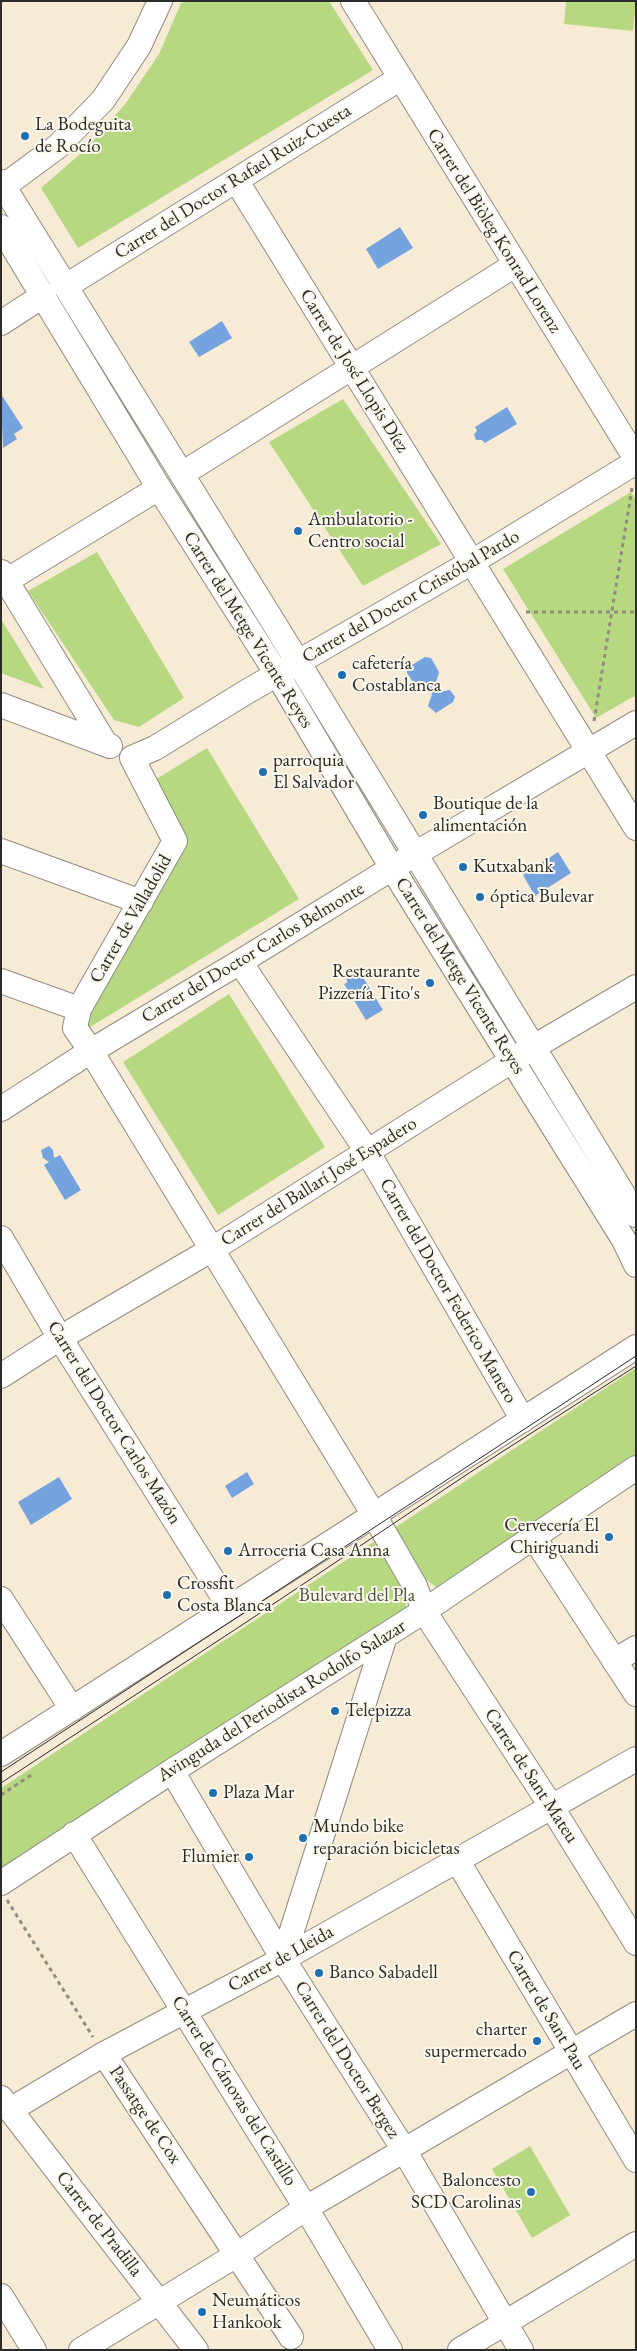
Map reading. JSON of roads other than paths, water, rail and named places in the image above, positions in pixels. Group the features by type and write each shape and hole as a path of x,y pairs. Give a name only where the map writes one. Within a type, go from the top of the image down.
{"street":[{"path":"2,184 57,148 103,100 140,46 160,1"},
{"name":"Carrer del Biòleg Konrad Lorenz","path":"353,1 636,460"},
{"name":"Carrer del Doctor Rafael Ruiz-Cuesta","path":"66,286 400,79"},
{"name":"Carrer de José Llopis Díez","path":"236,180 589,752"},
{"name":"Carrer del Metge Vicente Reyes","path":"2,184 298,662 532,1048 636,1215"},
{"name":"Carrer del Metge Vicente Reyes","path":"1,226 160,488 277,674 392,868 624,1240 636,1265"},
{"path":"182,474 353,369 515,265"},
{"path":"1,323 44,295"},
{"name":"Carrer del Doctor Cristóbal Pardo","path":"132,758 155,748 277,674 472,562 636,460"},
{"path":"105,743 4,577 160,488"},
{"path":"1,705 105,743 132,758"},
{"name":"Carrer del Doctor Carlos Belmonte","path":"1,1109 91,1051 415,854 636,723"},
{"path":"589,752 636,828"},
{"name":"Carrer de Valladolid","path":"132,758 175,841 79,1009 75,1028 91,1051 212,1250"},
{"path":"1,851 141,902"},
{"name":"Carrer del Doctor Federico Manero","path":"240,962 367,1151 523,1420"},
{"path":"1,981 79,1009"},
{"name":"Carrer del Ballarí José Espadero","path":"1,1376 60,1338 212,1250 512,1060 636,987"},
{"path":"1,1098 25,1093"},
{"name":"Carrer del Doctor Carlos Mazón","path":"1,1238 60,1338 229,1606"},
{"name":"Carrer de Sant Mateu","path":"212,1250 374,1515 415,1586 424,1611 551,1806 636,1943"},
{"path":"1,1754 229,1606 636,1347"},
{"name":"Avinguda del Periodista Rodolfo Salazar","path":"4,1891 74,1834 424,1611 636,1468"},
{"path":"533,1536 636,1694"},
{"path":"1,1599 72,1709"},
{"path":"283,1959 385,1636"},
{"path":"614,1661 636,1648"},
{"name":"Carrer de Lleida","path":"6,2104 283,1959 636,1759"},
{"name":"Carrer del Doctor Bergez","path":"172,1771 283,1959 404,2150 521,2350"},
{"name":"Carrer de Cánovas del Castillo","path":"74,1834 306,2208 390,2350"},
{"name":"Carrer de Sant Pau","path":"457,1860 636,2160"},
{"path":"81,2350 238,2254 306,2208 636,2014"},
{"name":"Passatge de Cox","path":"104,2054 238,2254 291,2337"},
{"name":"Carrer de Pradilla","path":"6,2104 196,2350"},
{"path":"460,2350 636,2244"},
{"path":"1,2296 34,2350"},
{"path":"1,2316 22,2350"}],"water":[{"path":"400,227 413,248 378,269 366,249"},
{"path":"222,321 232,338 199,357 189,342"},
{"path":"1,394 23,428 14,434 17,439 3,448"},
{"path":"507,407 517,424 485,443 482,440 476,440 474,434 477,431 475,427"},
{"path":"425,657 431,658 439,672 435,686 438,692 450,690 455,697 453,702 436,713 428,706 432,694 430,690 417,688 407,673 407,668"},
{"path":"558,852 571,873 535,896 523,875"},
{"path":"354,970 361,974 383,1010 366,1020 344,984 347,983 346,973"},
{"path":"49,1146 53,1150 54,1158 60,1155 81,1190 65,1200 44,1165 49,1162 43,1158 41,1150"},
{"path":"247,1472 254,1484 232,1498 225,1486"},
{"path":"59,1477 72,1499 31,1525 18,1502"}],"tram line":[{"path":"1,1772 636,1356"},
{"path":"1,1783 466,1475 636,1366"}],"place":[{"name":"La Bodeguita de Rocío","path":"25,136"},
{"name":"Ambulatorio - Centro social","path":"298,531"},
{"name":"cafetería Costablanca","path":"342,675"},
{"name":"parroquia El Salvador","path":"263,772"},
{"name":"Boutique de la alimentación","path":"423,815"},
{"name":"Kutxabank","path":"463,867"},
{"name":"óptica Bulevar","path":"480,897"},
{"name":"Restaurante Pizzería Tito's","path":"430,983"},
{"name":"Cervecería El Chiriguandi","path":"609,1537"},
{"name":"Arroceria Casa Anna","path":"228,1551"},
{"name":"Crossfit Costa Blanca","path":"167,1595"},
{"name":"Telepizza","path":"335,1711"},
{"name":"Plaza Mar","path":"213,1793"},
{"name":"Mundo bike reparación bicicletas","path":"303,1838"},
{"name":"Flumier","path":"249,1857"},
{"name":"Banco Sabadell","path":"319,1973"},
{"name":"charter supermercado","path":"537,2041"},
{"name":"Baloncesto SCD Carolinas","path":"531,2192"},
{"name":"Neumáticos Hankook","path":"202,2312"}],"park label":[{"name":"Bulevard del Pla","path":"357,1596"}]}
